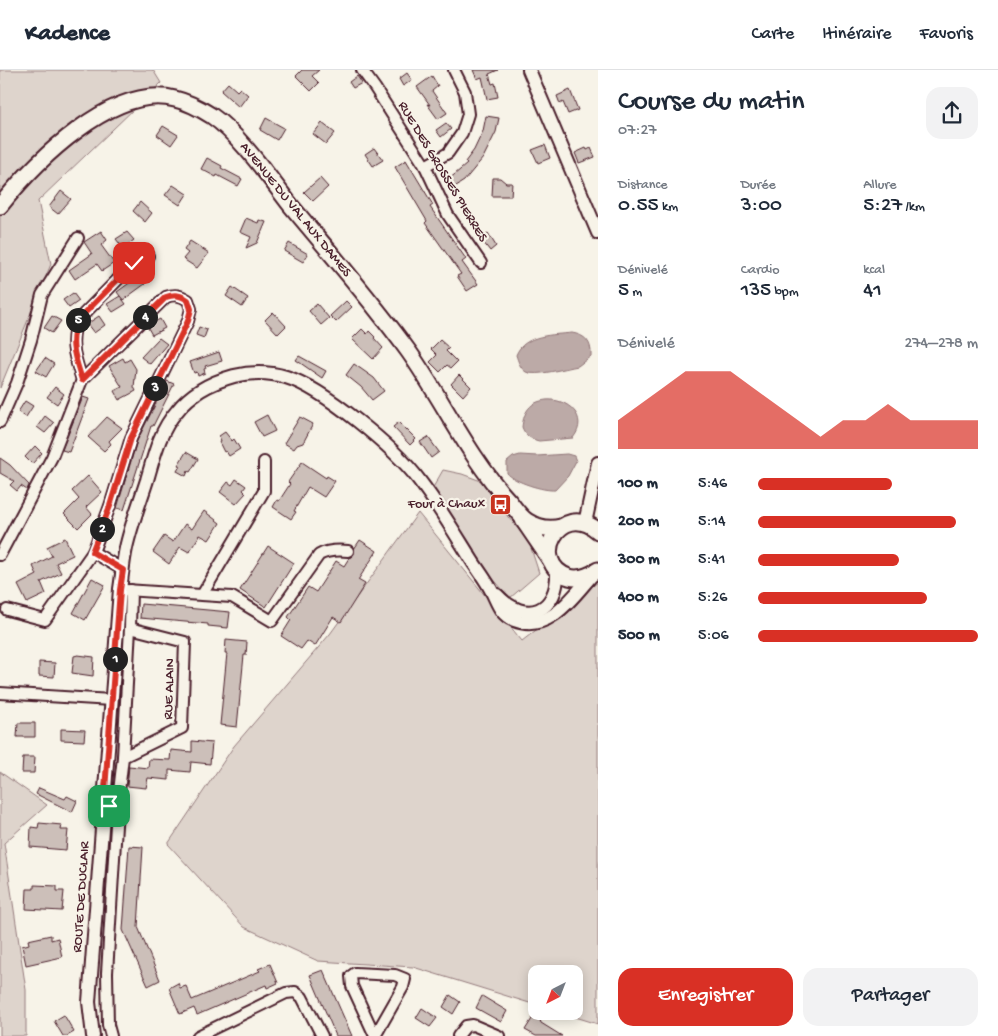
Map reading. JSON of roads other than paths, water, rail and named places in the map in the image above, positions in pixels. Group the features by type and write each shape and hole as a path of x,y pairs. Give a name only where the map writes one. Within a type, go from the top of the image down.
{"main road":[{"name":"AVENUE DU VAL AUX DAMES","path":"0,206 15,187 44,157 88,123 114,107 138,100 161,97 174,98 203,111 222,124 246,149 376,309 424,375 480,464 521,516 554,565"},
{"name":"AVENUE DU VAL AUX DAMES","path":"521,516 532,524 550,530 577,522 592,527"},
{"path":"561,527 554,534 550,542 549,551 554,565 564,575 573,578 583,578 596,571"}],"street":[{"name":"RUE DES GROSSES PIERRES","path":"362,70 425,166 448,215 481,263"},
{"path":"425,166 448,153 462,133 468,114 465,92 454,70"},
{"path":"529,70 598,234"},
{"path":"0,422 17,383 31,340 42,295 78,238"},
{"path":"82,380 72,347 73,333 77,321 134,263 148,256"},
{"path":"0,555 52,458 82,380 166,297 181,295 188,300 191,309 188,321 131,438 110,506 92,552 45,620 7,610"},
{"name":"ROUTE DE DUCLAIR","path":"93,1036 89,1002 111,700 126,590 123,570 126,548 157,448 167,425 176,412 193,395 219,380 244,374 265,373 293,380 316,392 376,436 419,480 507,617 521,623 538,623 548,618 562,609 596,571"},
{"path":"202,595 264,491 264,462"},
{"path":"592,527 598,463"},
{"path":"111,1036 108,1025 107,973 117,809 123,757 130,628 126,590 232,597 272,621 319,555 336,550 348,551"},
{"path":"92,552 123,570"},
{"name":"ROUTE DE DUCLAIR","path":"490,589 514,610 538,611 546,605 556,589 554,565"},
{"name":"RUE ALAIN","path":"123,757 182,728 185,642 130,628"},
{"path":"0,693 111,700"},
{"path":"104,803 117,809"},
{"path":"355,973 395,975 405,979 403,987 375,1036 352,986 351,976 355,973"},
{"path":"198,1036 286,993 295,992 302,997 322,1036"},
{"path":"458,1036 466,1026 473,1025 500,1036"}],"place":[{"name":"Four à Chaux","path":"501,504"}]}
